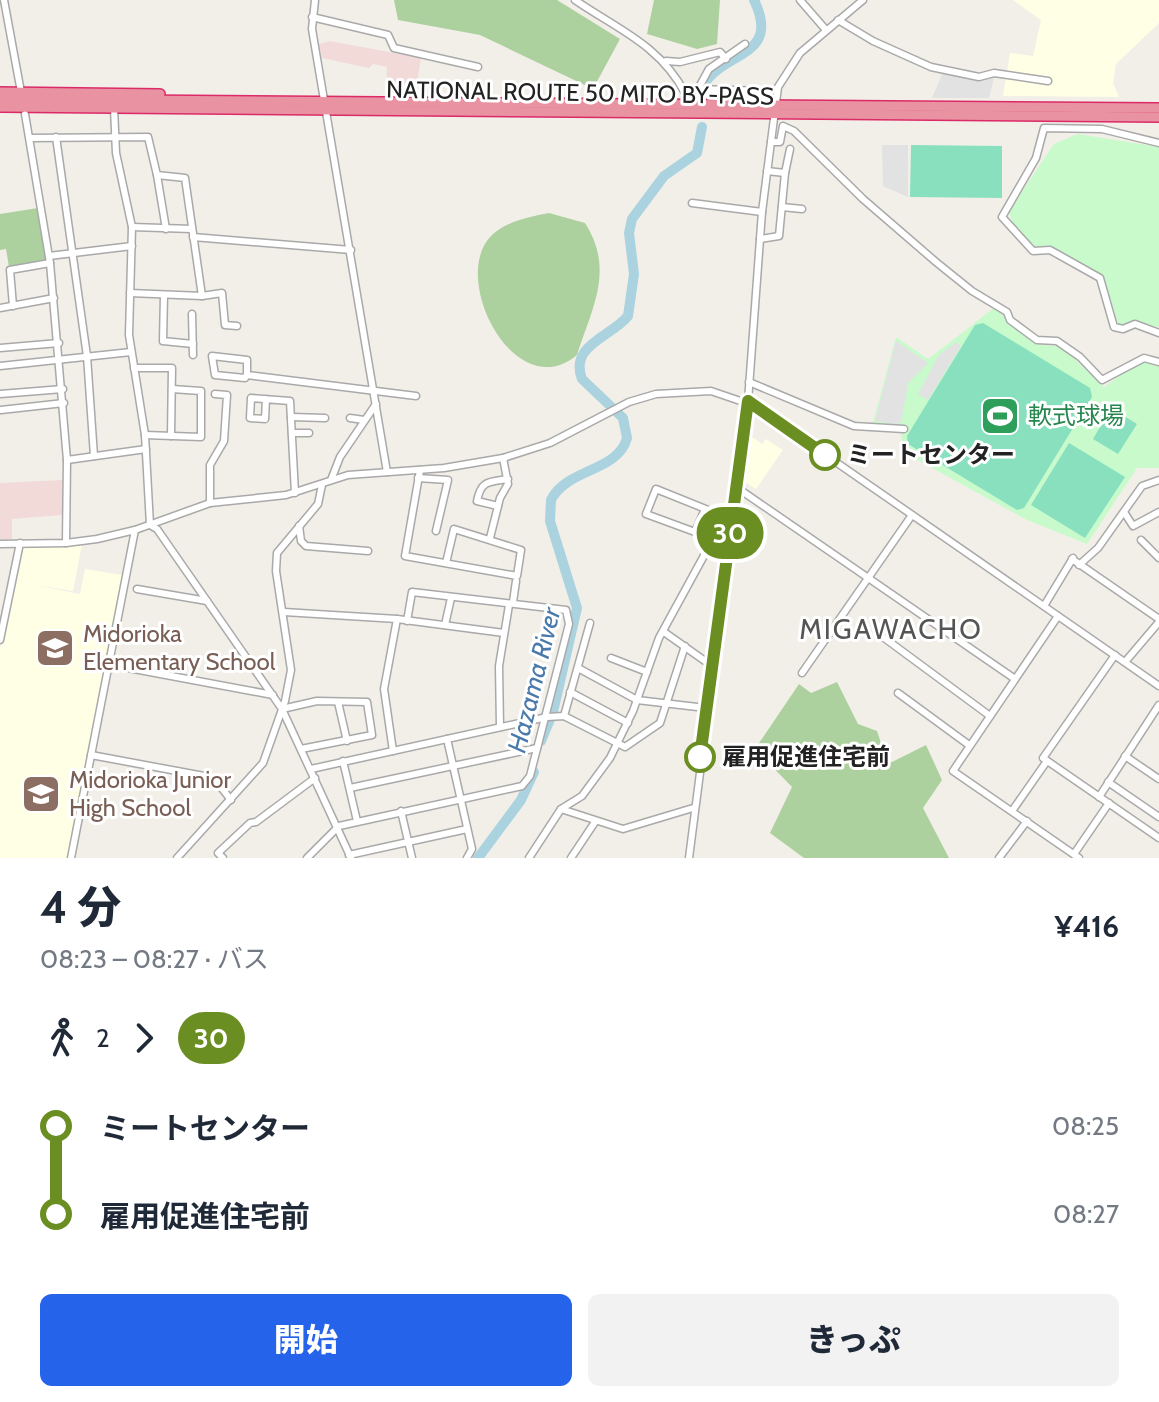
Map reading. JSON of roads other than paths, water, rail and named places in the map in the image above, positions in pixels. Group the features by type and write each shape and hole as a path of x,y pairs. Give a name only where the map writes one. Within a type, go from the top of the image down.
{"highway":[{"path":"0,92 112,100"},
{"name":"NATIONAL ROUTE 50 MITO BY-PASS","path":"0,99 195,100 326,106 685,99 775,110 1159,108"},
{"path":"0,114 101,114 112,100"},
{"name":"NATIONAL ROUTE 50 MITO BY-PASS","path":"0,107 112,100 326,106 1159,117"}],"street":[{"path":"4,0 4,16 21,92"},
{"path":"575,0 597,17 628,31 666,61 685,99 698,89 709,69 745,44"},
{"path":"800,0 826,30"},
{"path":"689,858 730,518 748,401 762,212 775,110 787,68 863,0"},
{"path":"313,2 312,17 326,106 387,472"},
{"path":"312,17 388,35 394,48 478,67"},
{"path":"838,20 873,41 931,67 979,77 994,73 1048,81"},
{"path":"666,61 680,62 720,52 726,59"},
{"path":"698,89 766,91"},
{"path":"112,100 114,138 132,227 131,352 145,435 150,525"},
{"path":"25,114 49,260 61,360 67,460 66,543"},
{"path":"771,142 780,142 783,126 794,131 863,199 972,291 1007,312 1010,320 1037,340 1057,341 1080,357 1102,380 1144,358 1159,362"},
{"path":"1159,143 1102,129 1044,128 1036,158 1002,217 1033,251 1050,250 1100,278 1114,327 1135,324 1159,333"},
{"path":"56,137 87,356 94,456"},
{"path":"30,138 148,137 166,229"},
{"path":"760,239 779,236 790,149"},
{"path":"767,171 785,173"},
{"path":"157,175 185,178 202,296"},
{"path":"692,203 762,212"},
{"path":"782,207 802,209"},
{"path":"132,227 351,250"},
{"path":"13,306 10,270 74,253 132,246"},
{"path":"130,293 202,296 222,293 225,325 237,326"},
{"path":"164,295 163,341 193,344"},
{"path":"0,308 54,298"},
{"path":"192,314 193,355"},
{"path":"0,348 59,343"},
{"path":"0,366 131,352"},
{"path":"247,375 247,360 212,356 215,375 245,378 247,375 416,396"},
{"path":"134,368 172,368 171,436"},
{"path":"749,382 854,426 904,429"},
{"path":"0,394 63,389"},
{"path":"145,435 201,437 201,391 172,389"},
{"path":"419,474 503,458 550,443 629,402 656,394 695,391 722,393 748,401 1159,686"},
{"path":"210,503 210,465 224,441 227,395 215,394"},
{"path":"266,399 290,401 295,493"},
{"path":"1,410 64,403"},
{"path":"331,480 340,457 376,404"},
{"path":"291,417 325,418"},
{"path":"350,418 364,420"},
{"path":"292,433 309,433"},
{"path":"67,460 146,449"},
{"path":"490,538 508,479 503,458"},
{"path":"0,544 66,543 135,530 210,503 295,493 348,475 387,472 448,480 436,531"},
{"path":"419,474 405,556 517,576 521,550 454,529 446,563"},
{"path":"498,506 477,501 480,487 483,483 508,479"},
{"path":"1044,606 1075,560 1098,548 1142,486 1159,480"},
{"path":"177,858 259,770 282,709 291,670 277,577 277,553 318,504 322,485"},
{"path":"736,487 1015,679"},
{"path":"705,509 695,532 646,514 656,489 730,518"},
{"path":"1124,512 1133,526 1159,512"},
{"path":"802,673 912,515"},
{"path":"529,858 561,809 582,796 617,745 664,632 707,546 730,518"},
{"path":"150,525 157,529 282,709 350,857 467,829"},
{"path":"299,526 301,541 306,546 368,551"},
{"path":"71,858 135,530"},
{"path":"1141,540 1159,558"},
{"path":"0,640 20,543"},
{"path":"1075,560 1159,620 1125,662"},
{"path":"500,727 499,666 516,581"},
{"path":"137,589 207,601"},
{"path":"307,858 339,826 522,786 530,776 569,624 566,610 412,592 407,621"},
{"path":"445,625 451,598"},
{"path":"284,612 397,619 504,633"},
{"path":"1058,616 953,771 1076,856 1109,803"},
{"path":"393,751 384,689 397,619"},
{"path":"561,716 590,623"},
{"path":"664,632 712,666"},
{"path":"883,637 990,716"},
{"path":"311,769 561,716 625,747 660,723 685,646"},
{"path":"1115,655 1043,758 1159,838"},
{"path":"611,658 647,672"},
{"path":"107,664 273,695"},
{"path":"578,668 637,700 706,708"},
{"path":"570,692 628,723"},
{"path":"898,693 969,745"},
{"path":"282,709 317,701 367,702 372,735 301,749"},
{"path":"338,702 347,741"},
{"path":"1099,797 1159,705"},
{"path":"447,739 472,849 467,858"},
{"path":"350,788 537,748"},
{"path":"91,755 204,776 216,781 231,800"},
{"path":"1125,756 1159,779"},
{"path":"343,761 357,821"},
{"path":"1012,811 1047,761"},
{"path":"223,858 218,853 250,823 256,822 315,778"},
{"path":"1108,782 1159,817"},
{"path":"561,809 623,829 693,808"},
{"path":"401,811 412,858"},
{"path":"999,858 1027,821"},
{"path":"571,858 595,822"}],"waterway":[{"name":"Hazama River","path":"703,86 712,74 755,43 761,33 761,19 754,0"},
{"name":"Hazama River","path":"541,741 553,712 577,608 550,521 551,500 568,482 614,458 627,438 623,418 582,379 581,358 586,350 628,316 634,274 629,233 632,219 664,176 697,153 702,127"},
{"name":"Hazama River","path":"478,858 521,800 534,772"}],"place":[{"name":"軟式球場","path":"1000,416"},
{"name":"ミートセンター","path":"825,455"},
{"name":"Midorioka Elementary School","path":"55,648"},
{"name":"雇用促進住宅前","path":"700,757"},
{"name":"Midorioka Junior High School","path":"41,794"}],"district":[{"name":"MIGAWACHO","path":"891,629"}]}
